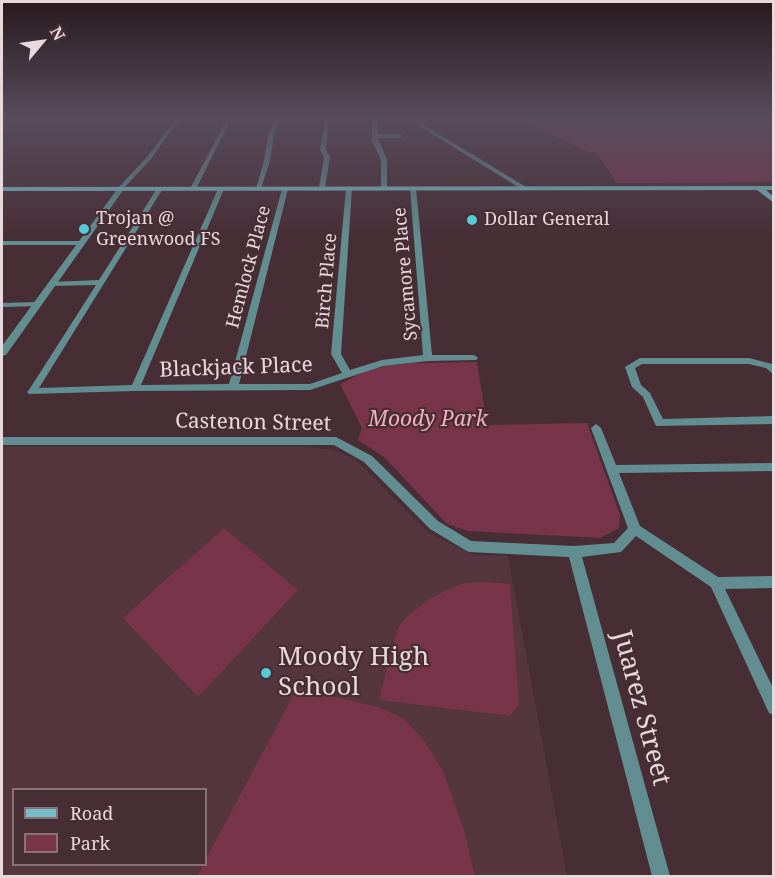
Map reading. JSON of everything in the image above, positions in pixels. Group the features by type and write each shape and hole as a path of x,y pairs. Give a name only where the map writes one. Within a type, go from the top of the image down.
{"main road":[{"path":"759,188 774,201"},
{"path":"2,189 774,188"}],"street":[{"path":"2,354 120,189 149,158"},
{"path":"193,189 209,158"},
{"path":"258,189 267,158"},
{"path":"322,188 327,158"},
{"path":"383,158 384,188"},
{"path":"474,158 522,187"},
{"name":"Birch Place","path":"347,373 336,354 349,188"},
{"name":"Sycamore Place","path":"413,188 428,358"},
{"path":"135,388 221,189"},
{"name":"Hemlock Place","path":"233,388 285,189"},
{"path":"51,284 101,282 159,190"},
{"path":"2,252 5,243 81,243"},
{"name":"Blackjack Place","path":"101,282 32,392 135,388 310,387 382,363 428,358 473,358"},
{"path":"2,305 37,304"},
{"path":"774,372 769,366 748,361 640,361 632,364 630,368 637,387 647,396 660,423 774,420"},
{"path":"596,428 635,529 716,583 774,708"},
{"name":"Castenon Street","path":"2,441 336,441 368,459 434,525 469,546 574,552 617,548 635,529"},
{"path":"611,469 774,467"},
{"name":"Juarez Street","path":"574,552 661,876"},
{"path":"716,583 774,582"}],"shaded area":[{"name":"Moody High School","path":"2,447 307,447 333,450 355,459 429,533 473,555 508,556 567,876 2,876"}],"green space":[{"path":"600,158 773,158 773,182 617,183"},
{"name":"Moody Park","path":"477,362 487,425 587,423 620,515 619,528 600,538 468,531 447,524 384,457 358,440 362,428 340,384 367,370 386,366 411,363"},
{"path":"224,528 298,590 198,697 123,618"},
{"path":"464,583 510,584 519,704 510,716 379,700 399,626 429,599 447,590"},
{"path":"297,688 378,707 403,718 424,740 444,773 464,830 475,876 197,876 202,866 207,866 207,857"}],"place":[{"name":"Dollar General","path":"472,220"},
{"name":"Trojan @ Greenwood FS","path":"84,229"},
{"name":"Moody High School","path":"266,673"}]}
